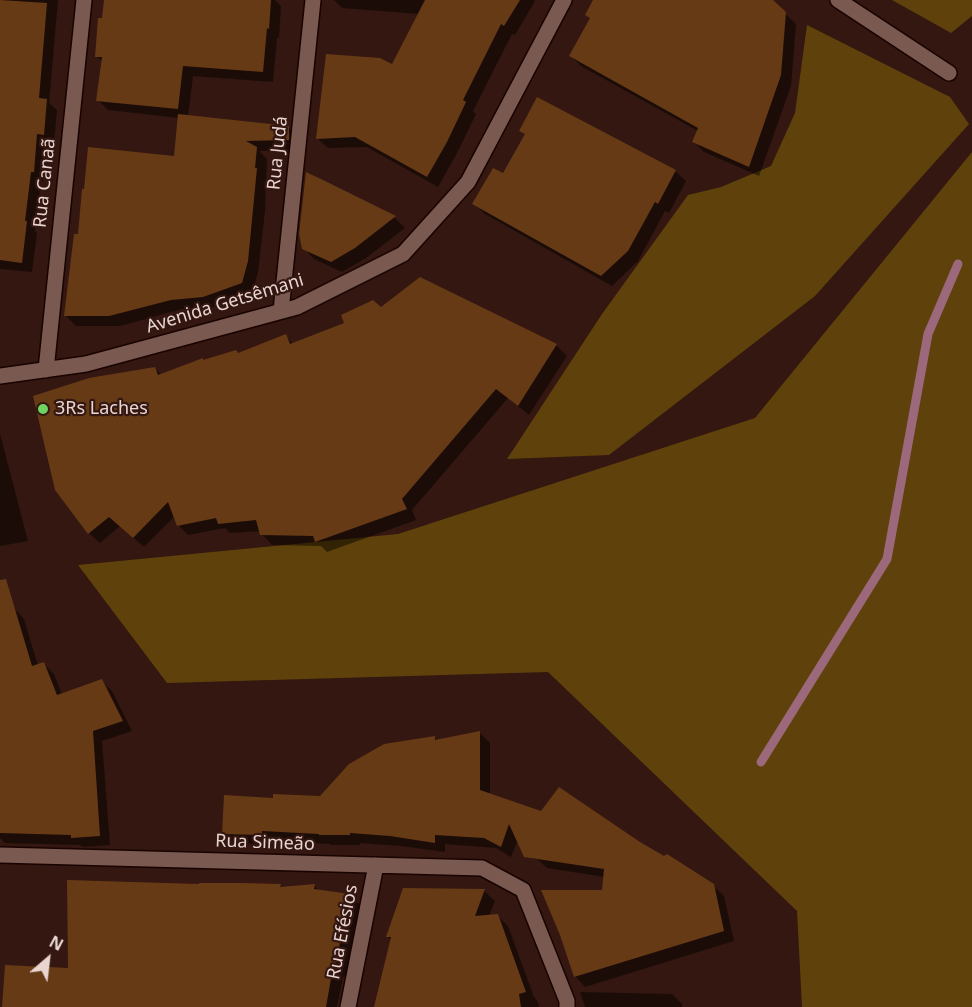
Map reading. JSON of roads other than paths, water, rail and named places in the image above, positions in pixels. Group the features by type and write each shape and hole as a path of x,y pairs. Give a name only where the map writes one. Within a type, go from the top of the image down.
{"street":[{"name":"Rua Canaã","path":"46,370 84,0"},
{"name":"Rua Judá","path":"281,310 313,0"},
{"name":"Avenida Getsêmani","path":"0,376 86,364 297,307 403,254 468,182 564,0"},
{"path":"838,0 949,73"},
{"name":"Rua Simeão","path":"0,855 482,868 523,890 567,1001 567,1007"},
{"name":"Rua Efésios","path":"348,1007 376,865"}],"waterway":[{"path":"761,762 887,559 928,334 958,264"}],"place":[{"name":"3Rs Laches","path":"43,409"}]}
